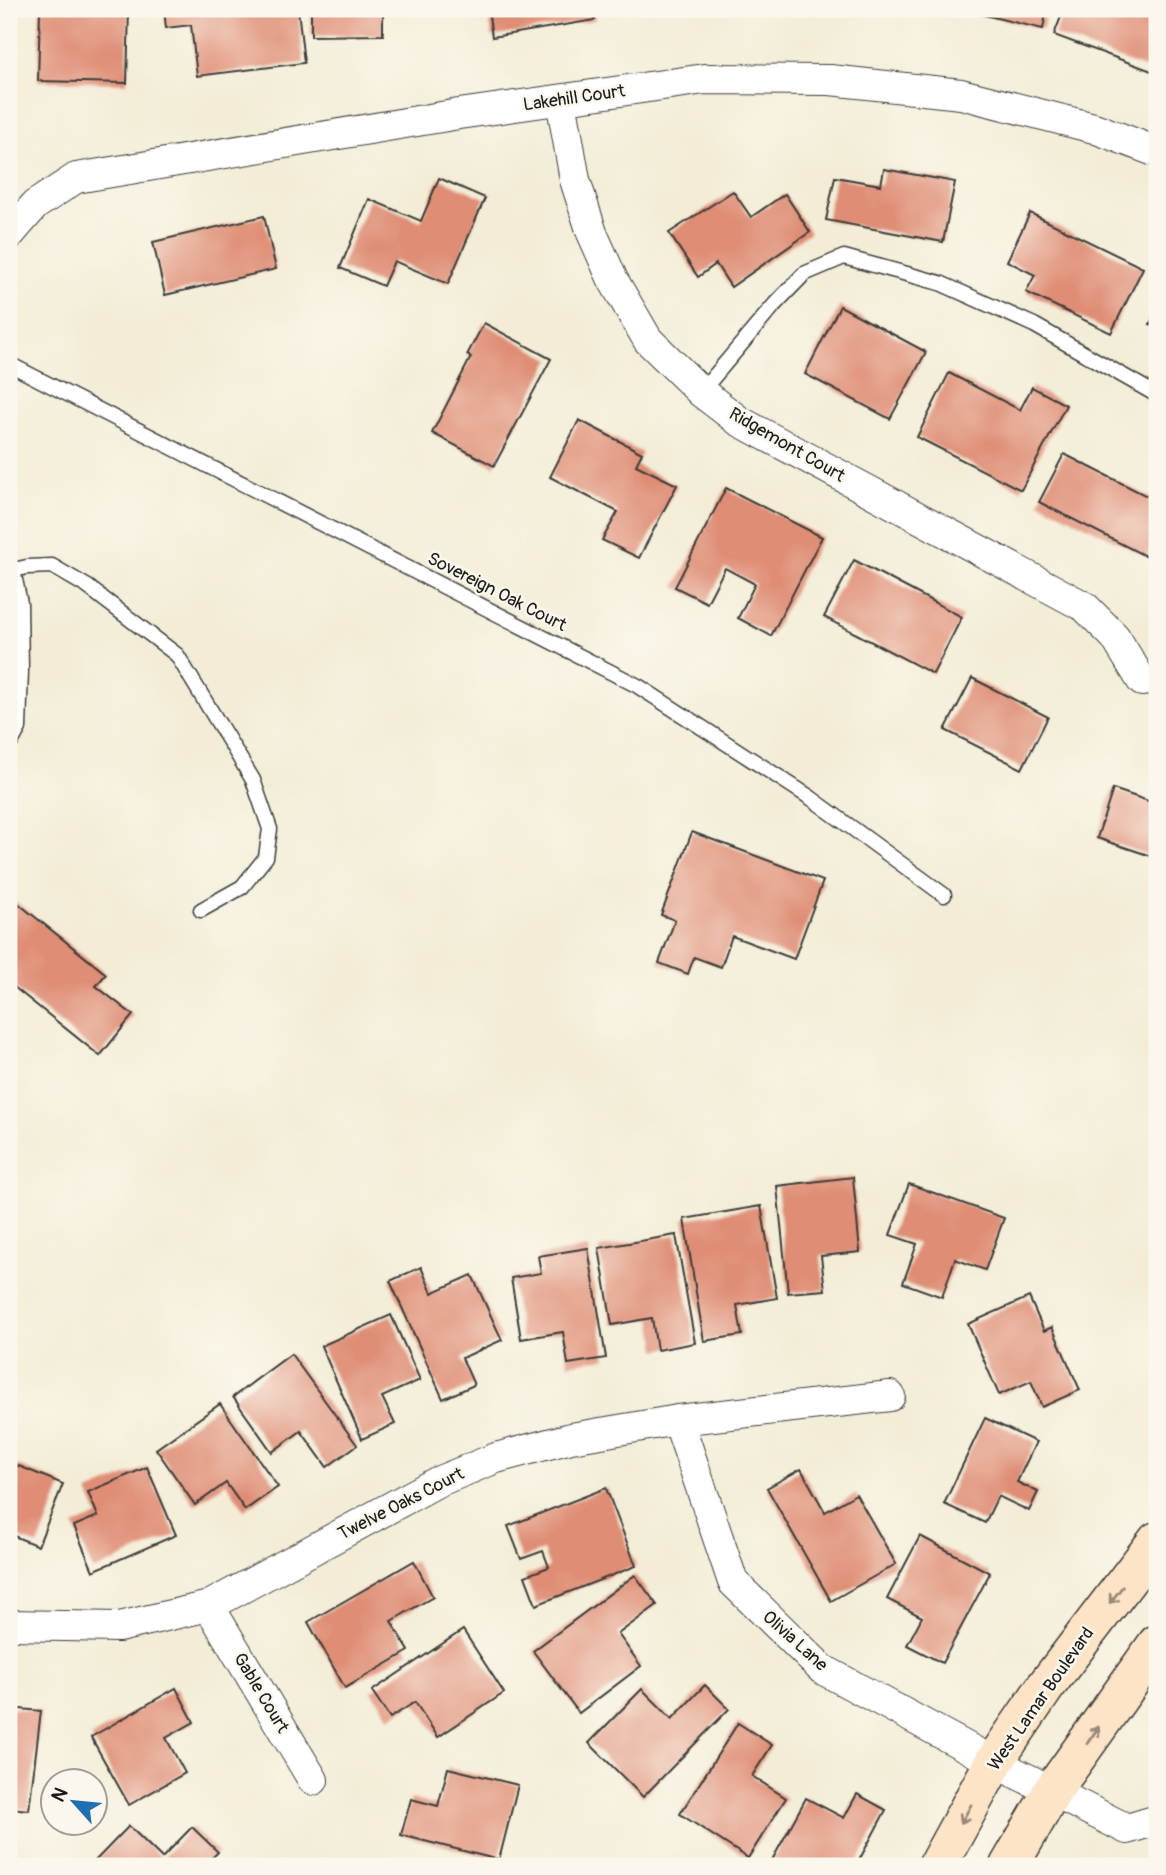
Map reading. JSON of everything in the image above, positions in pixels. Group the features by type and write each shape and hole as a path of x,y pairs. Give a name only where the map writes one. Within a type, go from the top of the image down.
{"main road":[{"name":"West Lamar Boulevard","path":"937,1866 994,1762 1046,1686 1157,1541"},
{"path":"1009,1866 1053,1790 1157,1644"}],"street":[{"name":"Lakehill Court","path":"9,235 35,205 76,178 459,114 705,79 830,80 961,94 1094,128 1157,152"},
{"name":"Ridgemont Court","path":"561,100 575,180 592,233 613,280 648,340 701,391 739,421 1085,607 1115,637 1142,681"},
{"name":"Twelve Oaks Court","path":"9,1625 119,1627 209,1606 437,1482 496,1458 571,1438 678,1420 890,1396"},
{"name":"Olivia Lane","path":"678,1420 733,1582 822,1669 994,1762 1127,1829 1157,1820"},
{"name":"Gable Court","path":"209,1606 313,1780"}],"lane":[{"path":"701,391 804,274 844,257 940,283 1034,325 1157,395"},
{"name":"Sovereign Oak Court","path":"9,363 638,686 811,798 944,895"},
{"path":"9,746 19,728 21,670 20,603 11,571 52,566 88,587 177,655 253,780 270,829 266,857 242,887 201,910"}],"building":[{"path":"40,9 129,9 127,83 38,81"},
{"path":"164,9 298,9 304,63 197,76 191,25 166,28"},
{"path":"311,9 383,9 383,35 311,36"},
{"path":"488,9 594,9 595,20 492,37"},
{"path":"959,9 1047,9 1043,29"},
{"path":"1064,9 1157,9 1157,73 1054,35"},
{"path":"884,169 955,182 943,242 826,220 835,177 881,185"},
{"path":"439,178 485,198 448,284 394,261 383,286 340,268 369,199 421,221"},
{"path":"733,191 751,217 785,194 810,232 731,287 716,264 698,277 669,233"},
{"path":"1030,213 1143,268 1111,333 1026,292 1035,275 1007,261"},
{"path":"264,216 276,269 165,295 153,242"},
{"path":"840,306 926,352 890,419 805,374"},
{"path":"1157,310 1157,328 1150,324"},
{"path":"484,323 551,359 494,466 432,433 471,357 467,355"},
{"path":"949,373 1020,410 1032,387 1066,405 1021,490 917,437"},
{"path":"579,420 642,453 636,465 677,485 639,558 602,540 618,512 550,477"},
{"path":"1064,454 1157,501 1157,537 1147,557 1039,502"},
{"path":"726,488 822,537 771,636 738,618 755,584 725,568 707,603 675,587"},
{"path":"854,560 962,617 933,674 824,617"},
{"path":"972,678 1048,717 1022,769 945,730"},
{"path":"1113,789 1157,804 1157,858 1097,838"},
{"path":"692,832 823,881 794,959 732,936 721,967 694,957 688,974 659,963 675,920 661,915"},
{"path":"9,896 106,974 96,986 133,1015 100,1056 9,983"},
{"path":"853,1177 860,1252 821,1256 825,1290 788,1293 777,1186"},
{"path":"909,1184 1004,1218 985,1270 955,1259 942,1297 903,1283 917,1244 890,1235"},
{"path":"761,1206 777,1298 737,1305 742,1335 704,1341 684,1219"},
{"path":"676,1235 695,1343 657,1350 652,1318 612,1325 599,1248"},
{"path":"588,1248 606,1358 568,1364 563,1332 521,1339 511,1278 541,1273 538,1256"},
{"path":"421,1267 432,1293 472,1275 502,1340 462,1358 474,1385 443,1399 390,1281"},
{"path":"1029,1297 1044,1331 1052,1327 1080,1390 1042,1407 1031,1381 999,1395 968,1324"},
{"path":"391,1315 420,1380 382,1397 395,1424 362,1439 321,1346"},
{"path":"291,1354 357,1445 327,1467 301,1431 272,1452 233,1397"},
{"path":"220,1404 278,1487 245,1510 226,1483 195,1505 156,1449"},
{"path":"985,1418 1036,1442 1017,1482 1038,1492 1029,1511 998,1496 985,1523 944,1504"},
{"path":"9,1462 63,1484 38,1546 9,1534"},
{"path":"147,1467 176,1535 93,1571 74,1526 98,1516 88,1492"},
{"path":"801,1469 825,1512 856,1494 896,1564 831,1601 767,1488"},
{"path":"606,1488 636,1566 536,1605 525,1576 549,1567 543,1551 521,1559 508,1526"},
{"path":"920,1536 990,1573 942,1663 907,1645 922,1617 887,1599"},
{"path":"414,1561 433,1597 391,1621 409,1651 345,1688 308,1622"},
{"path":"635,1575 657,1605 618,1634 641,1666 579,1713 533,1651"},
{"path":"463,1630 504,1693 438,1737 415,1702 390,1718 372,1691"},
{"path":"705,1685 729,1709 643,1797 589,1743 642,1689 672,1719"},
{"path":"176,1688 194,1722 166,1738 185,1773 129,1805 91,1737"},
{"path":"9,1708 41,1711 29,1810 9,1808"},
{"path":"738,1723 772,1745 752,1776 786,1798 748,1858 680,1814"},
{"path":"448,1768 518,1785 499,1860 401,1835 411,1799 438,1806"},
{"path":"857,1794 886,1810 856,1866 780,1866 771,1862 806,1798 844,1818"},
{"path":"129,1826 162,1858 192,1827 218,1852 204,1866 90,1866"}]}
